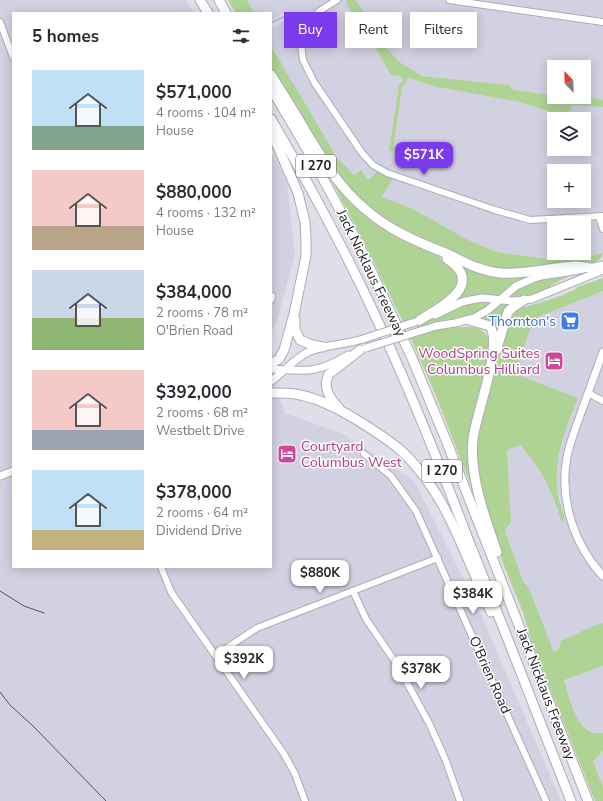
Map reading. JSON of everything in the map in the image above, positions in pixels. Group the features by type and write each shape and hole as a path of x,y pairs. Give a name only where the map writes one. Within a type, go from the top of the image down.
{"highway":[{"path":"200,0 207,12"},
{"path":"272,77 327,167 351,196 365,209 400,233 474,267 500,273 524,272 575,266 590,268"},
{"name":"Jack Nicklaus Freeway","path":"272,90 308,151 359,245 396,321 449,446 588,801"},
{"name":"Jack Nicklaus Freeway","path":"272,121 344,251 389,345 432,446 571,801"},
{"path":"272,133 293,180 303,209 306,256 294,314 282,355 272,363"},
{"path":"418,321 448,303 458,293 461,286 461,276 458,267 435,250"},
{"path":"524,300 508,312 490,367 473,437 473,460 476,482 483,510 519,613 526,644"},
{"path":"294,314 295,329 300,340 312,345 323,347"},
{"path":"469,320 487,324 492,330 494,341 490,367"},
{"path":"342,411 329,396 326,378 334,370 363,349"},
{"path":"272,393 296,394 342,411 376,432 397,448 424,477 435,493 459,539 529,695"}],"main road":[{"path":"272,369 306,371 320,368 363,349 436,326 469,320 484,313 516,286 536,277 603,265"},
{"path":"272,380 308,352 323,347 363,339 418,321 462,302 482,298 524,300 540,296 603,270"},
{"path":"603,352 571,442 566,465 566,488 571,518 578,538 589,558 603,576"},
{"path":"0,476 12,471"}],"street":[{"path":"337,0 314,16 305,29 301,44 303,60 314,82 362,153 373,165 394,175 495,210 530,220 601,216 603,229"},
{"path":"449,0 603,22"},
{"path":"0,22 12,54"},
{"path":"588,394 603,401"},
{"name":"O'Brien Road","path":"364,454 391,476 416,511 546,801"},
{"path":"216,655 257,628 438,558"},
{"path":"161,568 171,592 284,754 295,774 306,801"},
{"path":"353,591 366,619 398,666 430,725 446,761 460,801"}],"shaded area":[{"path":"0,0 186,0 193,12 12,12 12,568 272,568 272,376 285,413 343,434 414,481 476,603 561,801 0,801"},
{"path":"247,0 347,0 347,4 353,12 345,12 345,48 379,48 403,80 399,85 389,151 393,151 402,87 406,83 408,77 426,84 520,102 550,112 547,112 547,156 591,156 591,112 569,112 572,105 603,107 603,253 591,256 591,216 547,216 547,259 497,252 468,240 413,209 382,197 368,180 354,176 336,156 272,48 272,28 284,21 284,48 337,48 337,12 284,12 272,20 272,12 253,12"},
{"path":"356,0 603,0 603,100 591,97 591,60 547,60 547,94 513,90 509,85 422,76 401,63 387,48 402,48 402,12 364,12"},
{"path":"272,152 287,183 295,255 278,317 272,332"},
{"path":"603,291 603,623 598,624 559,648 554,654 529,588 523,581 505,529 511,522 507,450 520,445 533,459 553,495 561,520 565,518 557,486 556,465 563,437 514,374 531,326 541,316"},
{"path":"603,666 603,733 599,734 592,733 578,720 563,680"},
{"path":"603,751 603,787 593,761"}],"green space":[{"path":"228,0 247,0 253,12 235,12"},
{"path":"347,0 356,0 364,12 352,12 346,4"},
{"path":"272,48 336,156 354,175 361,170 368,180 377,172 393,178 382,197 413,209 468,240 497,252 547,259 547,260 591,260 591,256 603,253 600,259 589,264 502,270 476,264 381,218 343,182 341,176 307,127 272,71"},
{"path":"376,48 387,48 401,63 422,76 509,85 513,90 547,94 547,104 591,104 591,97 603,100 603,107 572,105 569,112 550,112 520,102 438,87 408,77 406,83 402,87 393,151 389,151 399,85 403,80 400,76 391,75"},
{"path":"329,176 409,240 450,263 456,269 459,282 454,293 421,317 403,322 364,242"},
{"path":"457,262 532,275 516,282 499,296 474,295 456,300 460,295"},
{"path":"574,274 553,284 545,291 531,296 509,297 523,286 539,280"},
{"path":"603,278 603,291 541,316 531,326 515,374 578,398 562,441 557,463 557,489 565,519 561,520 550,489 534,462 520,445 507,450 511,522 505,530 523,581 529,588 554,653 559,648 561,641 603,623 603,666 564,680 572,706 581,723 594,733 603,733 603,751 593,761 603,787 603,801 595,801 531,640 524,615 503,563 491,525 477,471 476,442 507,321 515,309 558,297 576,289 577,287"},
{"path":"475,303 490,303 480,311 468,316 443,320 419,327 417,325 441,316 459,306"},
{"path":"501,303 512,304 498,331 493,323 482,317"},
{"path":"470,327 483,331 488,338 489,344 488,360 475,409 471,431 475,496 436,396 410,337 433,330"}],"waterway":[{"path":"272,22 284,16"}],"railway":[{"path":"0,591 24,606 44,613"},
{"path":"0,692 10,705 34,727 106,801"}],"place":[{"name":"Thornton's","path":"570,321"},
{"name":"WoodSpring Suites Columbus Hilliard","path":"554,361"},
{"name":"Courtyard Columbus West","path":"287,454"}]}
